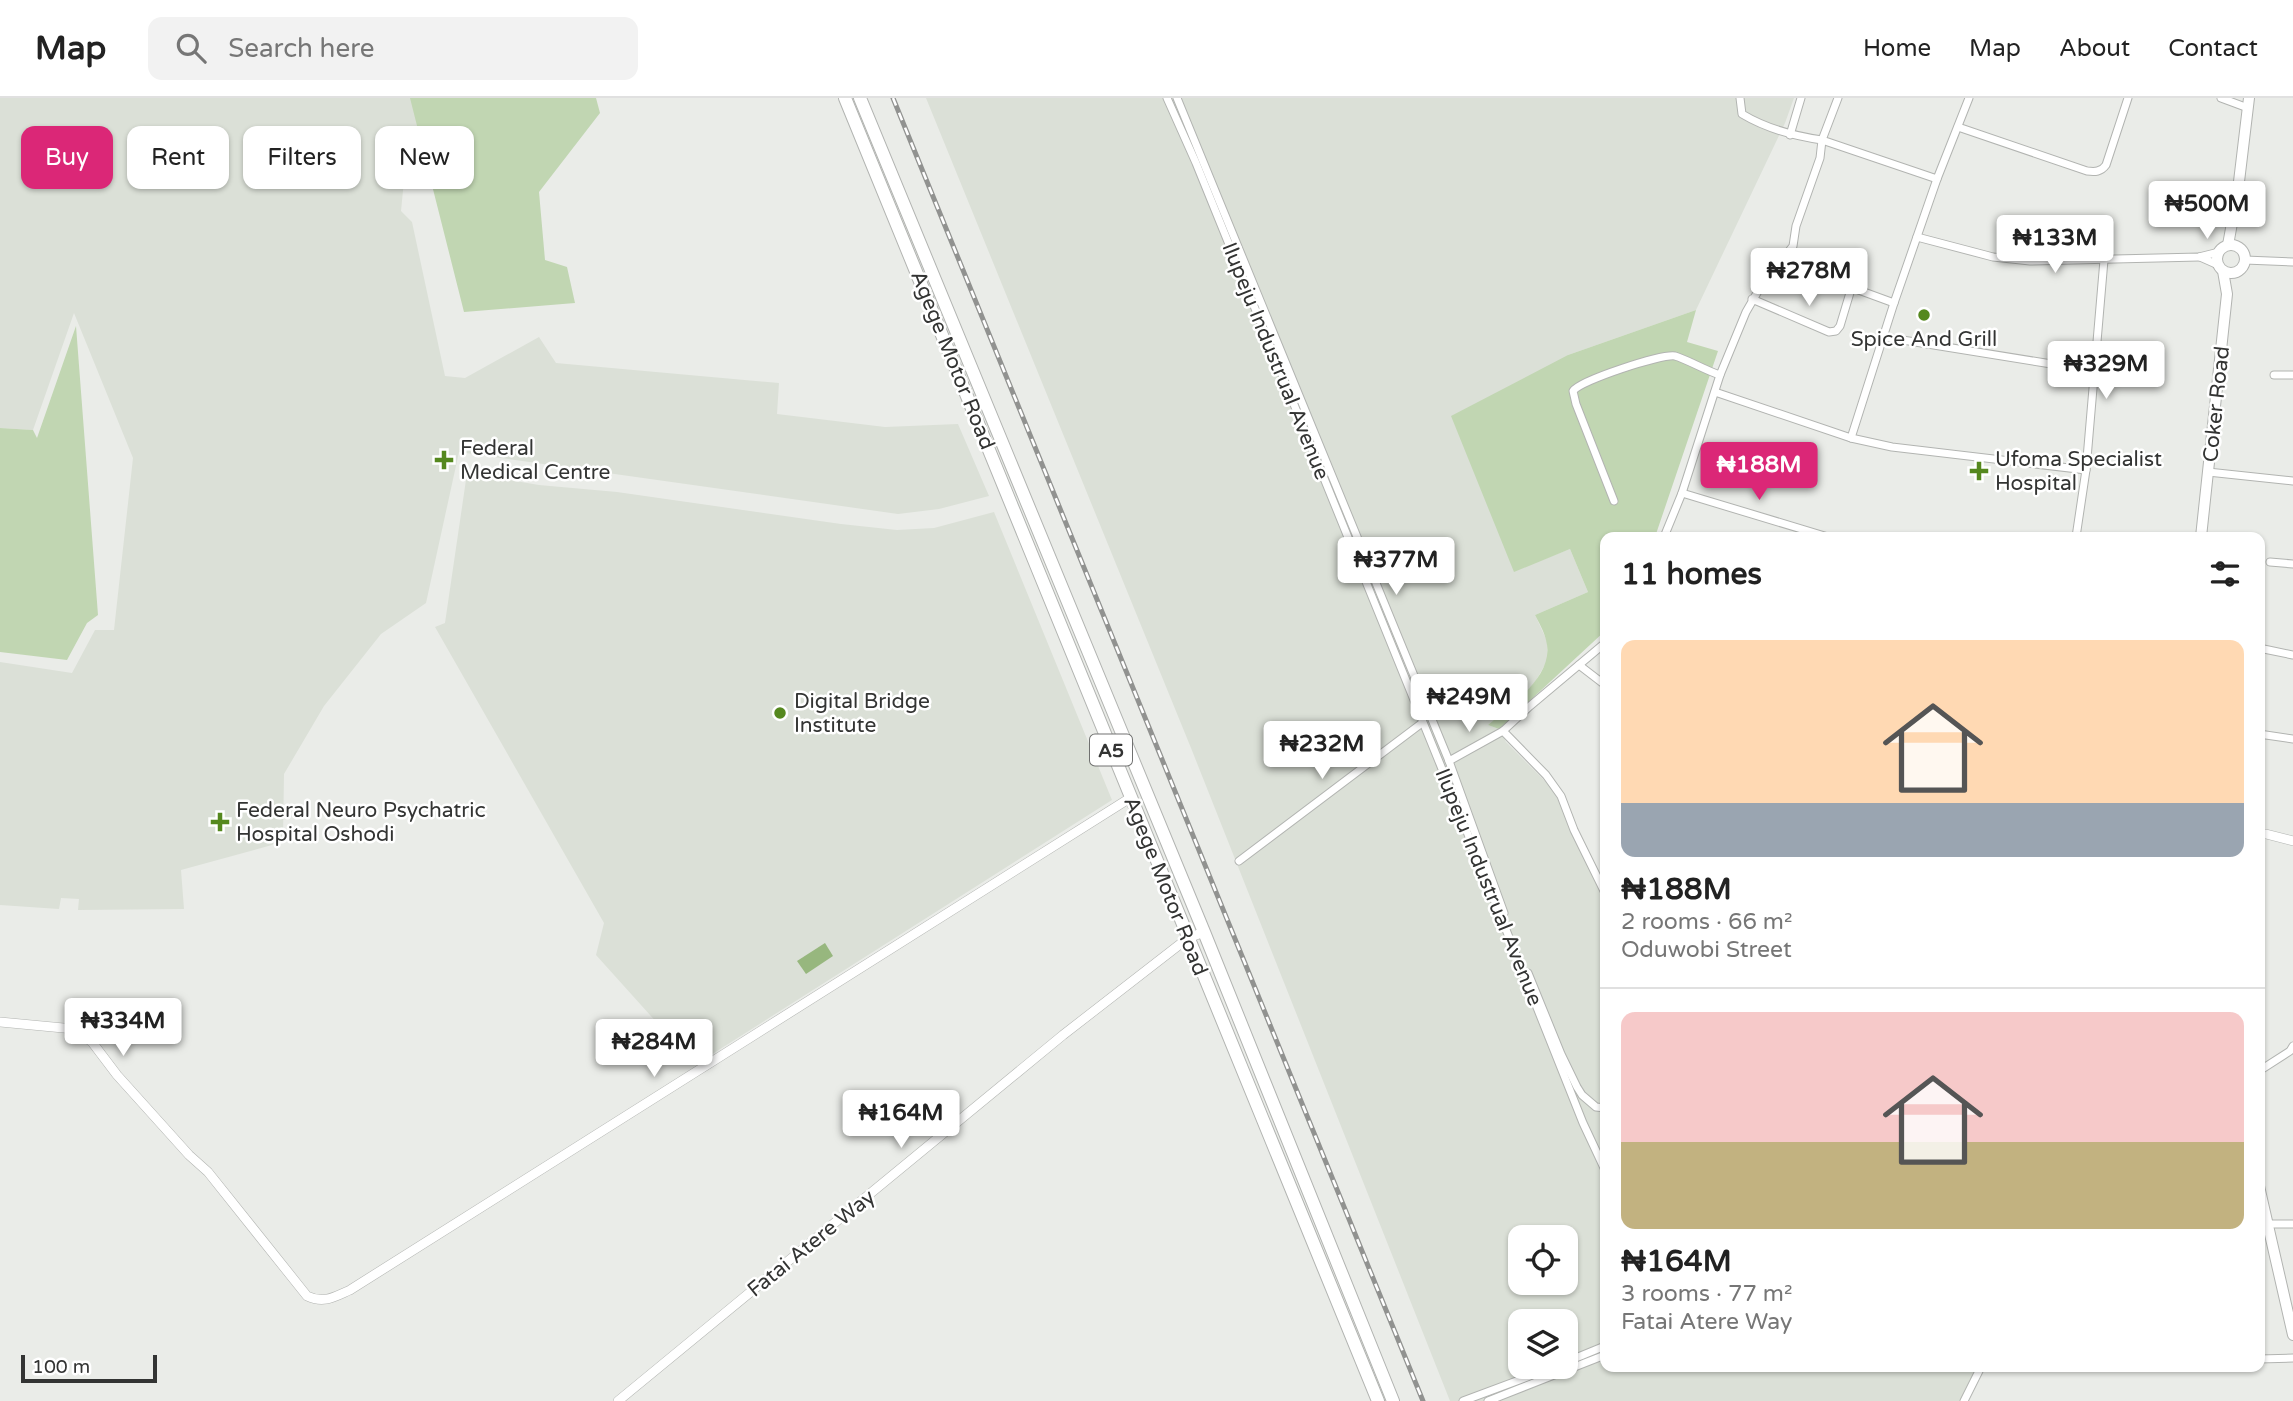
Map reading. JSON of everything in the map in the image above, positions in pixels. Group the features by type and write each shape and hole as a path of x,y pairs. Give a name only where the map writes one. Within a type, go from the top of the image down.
{"highway":[{"name":"Agege Motor Road","path":"845,98 1378,1401"},
{"name":"Agege Motor Road","path":"860,98 1205,932 1393,1401"}],"main road":[{"path":"2228,247 2243,251 2245,260 2243,267 2230,273 2220,268 2217,256 2228,247 2248,103"},
{"name":"Coker Road","path":"2202,532 2227,294 2220,268"},
{"path":"2227,294 2235,272"},
{"path":"2265,1228 2293,1335"}],"street":[{"name":"Ilupeju Industrual Avenue","path":"1167,98 1196,163 1583,1124 1600,1160"},
{"name":"Ilupeju Industrual Avenue","path":"1177,98 1449,761 1483,858 1561,1054 1583,1095 1600,1107"},
{"path":"1740,98 1742,114 1752,120 1790,135 1819,139 1937,179"},
{"path":"1790,135 1801,98"},
{"path":"1666,532 1682,493 1720,375 1752,299 1793,246 1796,226 1820,158 1819,139 1838,98"},
{"path":"1851,438 1937,179 1969,98"},
{"path":"1958,127 2095,172 2106,165 2129,98"},
{"path":"2221,98 2248,103"},
{"path":"1917,237 1993,257 2030,261 2199,257 2228,247"},
{"path":"2199,257 2220,268"},
{"path":"2077,532 2086,470 2104,260"},
{"path":"2245,260 2293,262"},
{"path":"1782,262 1894,303"},
{"path":"1752,299 1829,332 1836,331 1840,326 1852,286"},
{"path":"1884,337 2095,371"},
{"path":"1614,501 1576,404 1573,391 1577,385 1674,356 1720,375"},
{"path":"2274,375 2293,375"},
{"path":"1715,392 1851,438 1937,454 2086,470"},
{"path":"2208,472 2293,481"},
{"path":"1682,493 1811,532"},
{"path":"2270,562 2293,564"},
{"path":"1449,761 1503,731 1600,647"},
{"path":"2265,649 2293,655"},
{"path":"1579,665 1600,681"},
{"path":"1239,861 1422,723"},
{"path":"1503,731 1546,775 1561,796 1574,830 1600,876"},
{"path":"2265,735 2293,739"},
{"path":"0,1022 74,1029 92,1042 117,1075 189,1155 208,1172 307,1296 317,1301 325,1301 350,1290 1130,798"},
{"path":"2265,834 2293,841"},
{"name":"Fatai Atere Way","path":"618,1401 1063,1035 1188,938 1205,932"},
{"path":"2265,1067 2290,1051 2293,1046"},
{"path":"2265,1224 2293,1224"},
{"path":"1578,1357 1600,1348"},
{"path":"1488,1401 1600,1357"},
{"path":"2265,1359 2293,1358"},
{"path":"1964,1401 1978,1372"},
{"path":"1463,1401 1522,1379"}],"shaded area":[{"path":"0,98 449,98 439,126 375,126 375,189 403,189 401,211 412,222 445,376 465,378 539,337 556,363 779,383 777,414 885,427 958,424 989,496 939,509 898,514 459,452 426,603 381,634 324,706 284,774 283,837 272,845 181,870 184,909 78,910 79,899 61,898 59,909 0,905 0,662 72,673 95,630 114,630 133,458 74,313 33,430 0,428"},
{"path":"410,98 596,98 600,113 539,192 545,260 567,267 575,303 464,312 433,189 474,189 474,126 417,126"},
{"path":"926,98 1794,98 1785,123 1696,310 1568,355 1514,571 1570,549 1588,592 1535,615 1547,641 1547,661 1534,684 1488,725 1499,729 1506,742 1564,800 1600,886 1600,1372 1977,1372 1964,1401 1450,1401 1191,748"},
{"path":"1696,310 1687,342 1718,351 1657,532 1600,532 1600,636 1499,729 1488,725 1529,688 1544,666 1546,640 1535,615 1588,592 1570,549 1514,572 1451,416 1568,355"},
{"path":"76,326 98,615 87,623 67,660 0,652 0,428 33,430 37,438"},
{"name":"Digital Bridge Institute","path":"467,473 539,485 617,492 897,530 934,528 994,512 1112,800 695,1065 596,955 604,923 435,627 445,623"},
{"path":"825,943 833,956 806,974 797,961"}],"railway":[{"path":"893,98 1423,1401"}],"place":[{"name":"Spice And Grill","path":"1924,315"},
{"name":"Federal Medical Centre","path":"444,460"},
{"name":"Ufoma Specialist Hospital","path":"1979,471"},
{"name":"Digital Bridge Institute","path":"780,713"},
{"name":"Federal Neuro Psychatric Hospital Oshodi","path":"220,822"}]}
